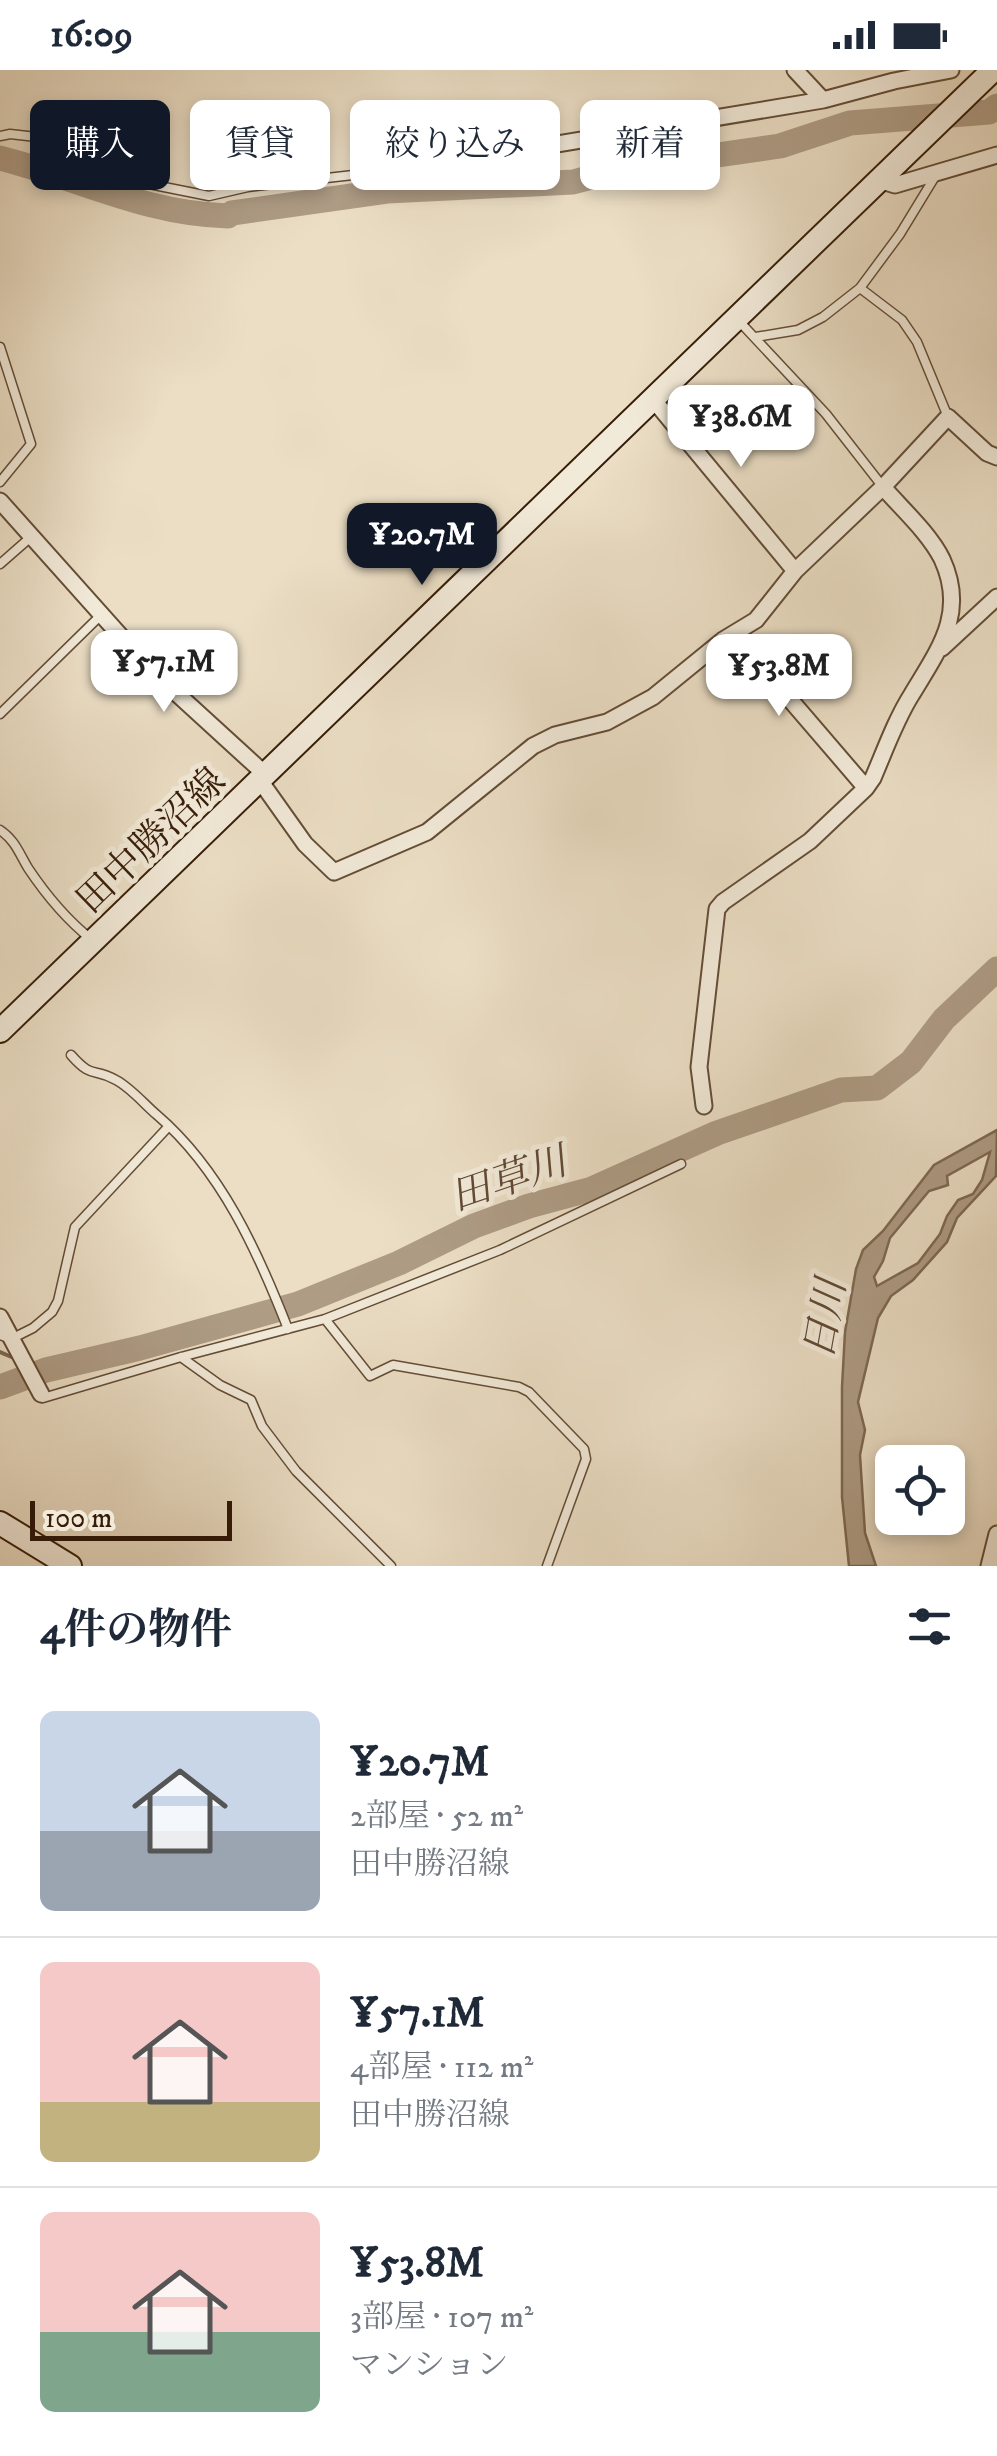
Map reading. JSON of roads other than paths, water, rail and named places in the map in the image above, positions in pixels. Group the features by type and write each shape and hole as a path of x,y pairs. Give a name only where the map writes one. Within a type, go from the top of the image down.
{"main road":[{"name":"田中勝沼線","path":"0,1032 992,70"},
{"path":"0,1524 70,1566"}],"street":[{"path":"794,70 823,100"},
{"path":"560,144 823,100 951,70"},
{"path":"878,180 895,185 997,155"},
{"path":"652,398 796,571"},
{"path":"0,502 162,681 264,779 305,844 334,872 427,832 533,746 555,735 607,722 653,697 724,640 756,620 796,571 883,487 948,416 987,454 997,456"},
{"path":"883,487 940,555 948,576 952,602 942,648"},
{"path":"704,1106 698,1067 717,909 810,841 866,788 911,695 942,648 997,596"},
{"path":"724,640 733,664 781,689 866,788"},
{"path":"0,1317 41,1394"},
{"path":"989,1566 997,1534"}],"lane":[{"path":"0,136 63,140 150,184 208,196 350,176"},
{"path":"756,337 798,330 824,317 860,288 900,234 937,173"},
{"path":"860,288 902,320 918,342 948,416"},
{"path":"735,317 826,414 883,487"},
{"path":"0,348 32,444 0,482"},
{"path":"0,564 32,536"},
{"path":"0,714 102,613"},
{"path":"0,830 12,838 29,869 69,922 94,942"},
{"path":"71,1054 85,1071 116,1080 170,1126 216,1182 249,1238 286,1327"},
{"path":"9,1340 33,1328 52,1312 75,1228 170,1126"},
{"path":"41,1394 44,1398 325,1318 500,1250 681,1164"},
{"path":"325,1318 370,1376 393,1365 519,1387 529,1392 584,1449 586,1459 547,1566"},
{"path":"181,1357 220,1385 245,1395 262,1426 296,1471 391,1566"}],"waterway":[{"path":"0,158 140,202 228,216 387,191 573,182 626,168 780,146 850,123 989,112 997,106"},
{"name":"田草川","path":"0,1387 46,1370 298,1304 399,1263 474,1226 592,1189 717,1133 841,1090 877,1088 911,1062 944,1019 997,969"},
{"path":"0,1352 14,1358"},
{"path":"32,1365 46,1370"}],"water label":[{"name":"日川","path":"824,1319"}]}
